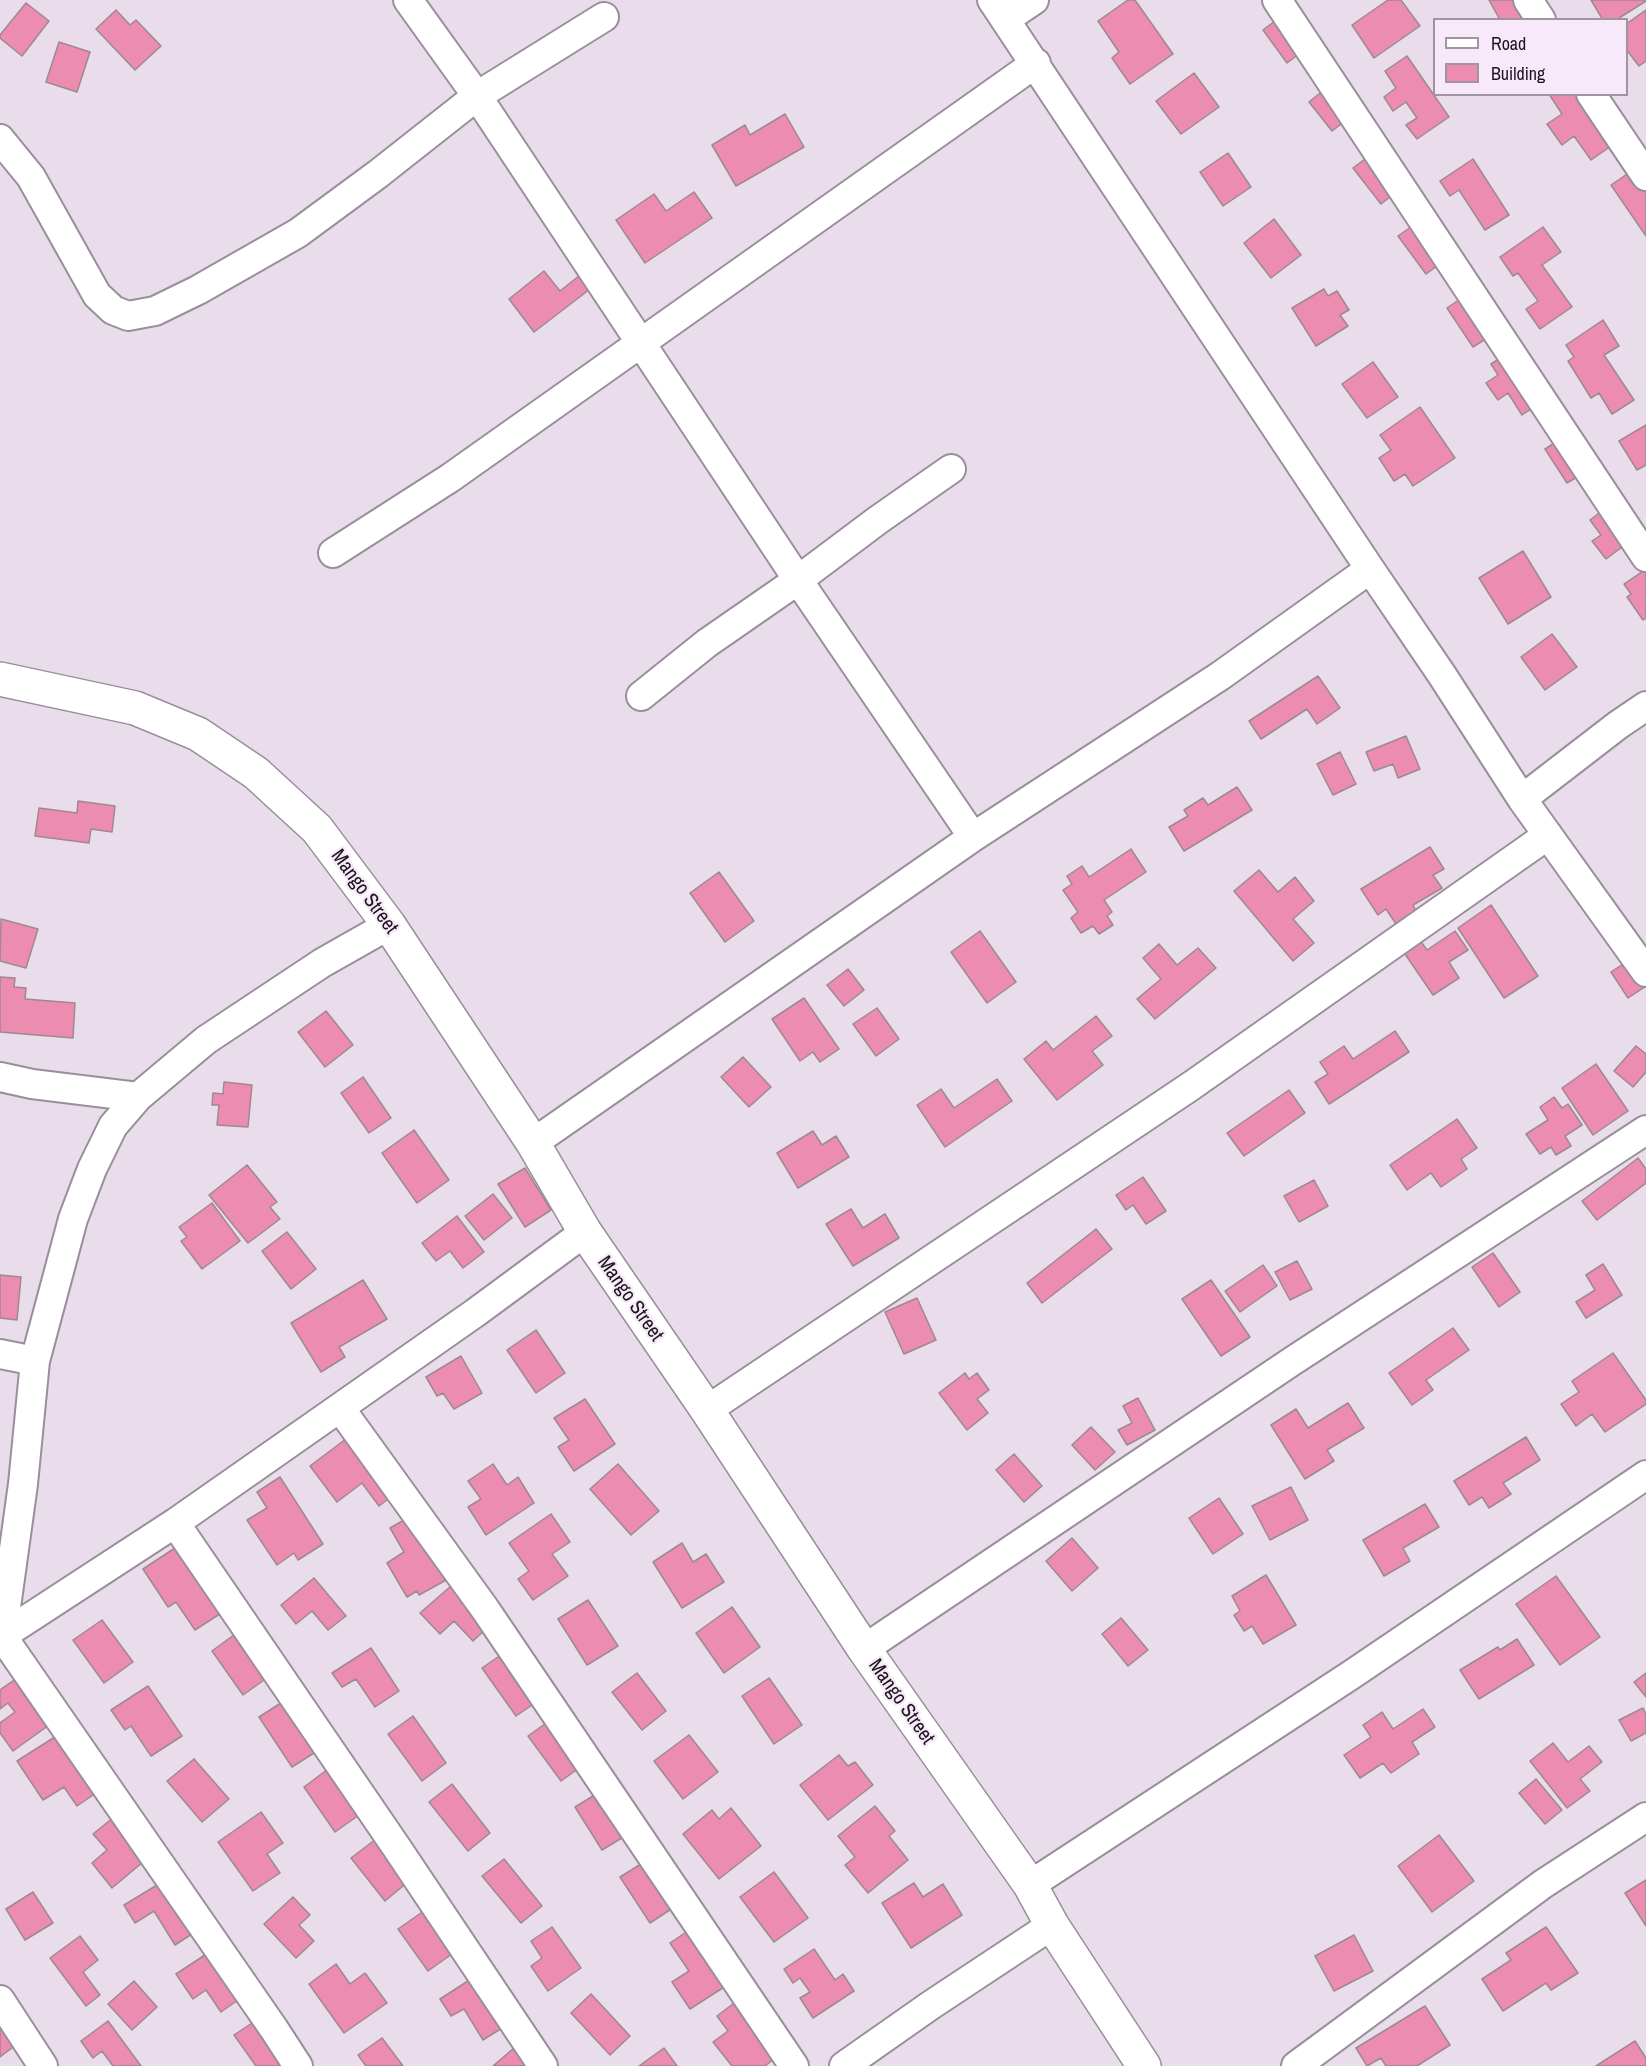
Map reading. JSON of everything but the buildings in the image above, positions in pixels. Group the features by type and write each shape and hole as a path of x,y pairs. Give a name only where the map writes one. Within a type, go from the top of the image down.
{"main road":[{"name":"Mango Street","path":"0,679 135,708 198,734 256,773 317,829 389,925 532,1143 585,1232 707,1410 864,1648 1030,1885 1052,1925 1144,2066"}],"street":[{"path":"408,0 477,96 798,580 973,837"},
{"path":"1034,0 999,10 1442,675 1522,799 1646,972"},
{"path":"1277,0 1646,557"},
{"path":"1528,0 1540,18"},
{"path":"0,139 31,177 97,296 113,310 128,316 155,311 198,290 298,232 378,174 477,96 604,17"},
{"path":"333,553 450,478 1035,63"},
{"path":"1592,96 1646,176"},
{"path":"641,696 707,643 951,469"},
{"path":"532,1143 973,837 1220,676 1370,570"},
{"path":"1522,799 1646,706"},
{"path":"707,1410 1191,1086 1548,835"},
{"path":"298,2066 261,2009 1,1636 23,1484 35,1361 74,1219 92,1169 113,1126 138,1098 206,1040 322,963 389,925"},
{"path":"0,1077 33,1084 138,1098"},
{"path":"864,1648 1291,1362 1646,1130"},
{"path":"1,1636 175,1523 475,1313 585,1232"},
{"path":"0,1354 35,1361"},
{"path":"340,1408 485,1609 794,2066"},
{"path":"1030,1885 1351,1675 1646,1475"},
{"path":"175,1523 543,2066"},
{"path":"1296,2066 1543,1884 1646,1817"},
{"path":"844,2066 1052,1925"},
{"path":"0,2000 43,2066"}]}
